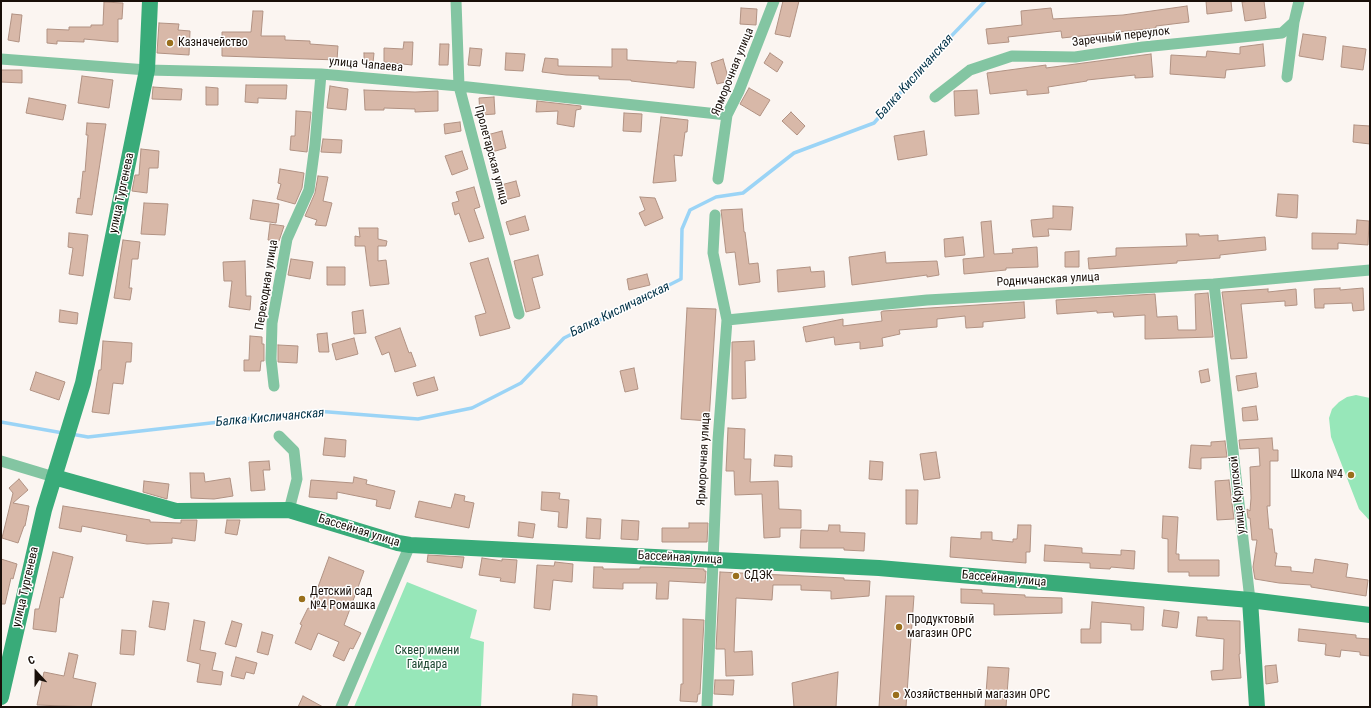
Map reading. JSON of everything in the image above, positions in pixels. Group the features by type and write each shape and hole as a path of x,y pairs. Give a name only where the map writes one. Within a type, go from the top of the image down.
{"street":[{"name":"улица Тургенева","path":"1,697 44,510 82,383 147,70 150,1"},
{"name":"Пролетарская улица","path":"456,1 460,86 519,314"},
{"name":"Ярморочная улица","path":"718,179 727,115 739,91 774,1"},
{"path":"1287,77 1294,22 1299,1"},
{"name":"Заречный переулок","path":"936,96 970,70 1012,56 1075,57 1143,47 1282,33 1294,22"},
{"name":"улица Чапаева","path":"1,59 147,70 321,74 460,86 727,115"},
{"name":"Переходная улица","path":"274,386 271,359 272,323 287,239 309,190 315,145 321,74"},
{"name":"Ярморочная улица","path":"707,706 718,440 727,320 713,253 715,215"},
{"name":"Родничанская улица","path":"727,320 927,300 1214,284 1370,270"},
{"name":"улица Крупской","path":"1214,284 1250,600 1257,707"},
{"path":"279,436 294,452 297,479 289,510"},
{"name":"Бассейная улица","path":"1,461 176,511 289,510 398,544 879,568 1250,600 1370,615"},
{"path":"341,707 410,545"}],"green space":[{"path":"1356,395 1370,398 1370,521 1359,509 1331,437 1329,418 1332,409 1347,397"},
{"name":"Сквер имени Гайдара","path":"407,582 477,610 470,638 484,642 481,707 354,707"}],"building":[{"path":"783,1 799,1 790,37 775,34"},
{"path":"1206,1 1231,1 1232,11 1207,14"},
{"path":"1264,1 1266,18 1245,21 1242,2"},
{"path":"104,2 123,3 122,19 118,19 118,42 84,39 84,42 57,41 57,44 47,43 47,29 69,30 69,27 91,27 91,25 103,25"},
{"path":"1187,6 1189,22 1156,26 1156,28 1062,38 1061,31 1008,37 1009,42 988,44 986,29 1022,25 1021,11 1051,8 1053,19 1123,15"},
{"path":"741,8 757,9 756,25 740,24"},
{"path":"253,11 263,11 261,36 285,36 285,40 310,41 310,44 338,46 337,60 222,56 222,32 251,32"},
{"path":"12,14 22,15 19,42 8,40"},
{"path":"159,23 179,24 178,30 190,31 189,55 157,53"},
{"path":"1303,34 1326,37 1323,60 1299,56"},
{"path":"404,42 413,42 412,65 384,62 384,48 403,49"},
{"path":"440,44 449,44 448,65 439,65"},
{"path":"1263,44 1265,66 1226,70 1225,78 1170,74 1171,55 1206,57 1207,51 1240,54 1240,47"},
{"path":"1343,46 1366,49 1363,70 1341,67"},
{"path":"470,48 482,49 480,66 468,65"},
{"path":"612,49 627,49 627,60 677,63 677,61 696,62 694,88 631,80 599,79 599,76 566,75 542,72 545,58 558,59 558,66 612,67"},
{"path":"364,53 374,53 373,63 364,63"},
{"path":"506,53 525,54 523,71 505,70"},
{"path":"770,53 783,62 777,72 764,63"},
{"path":"1151,54 1153,77 1135,78 1135,75 1087,80 1048,87 1049,93 1027,95 1027,90 990,94 987,73 1046,65 1046,68"},
{"path":"723,59 729,81 717,84 711,63"},
{"path":"1,70 22,70 22,83 1,82"},
{"path":"82,76 113,80 109,108 78,103"},
{"path":"246,85 287,85 286,99 258,98 258,103 245,102"},
{"path":"330,86 348,89 346,110 327,108"},
{"path":"153,87 182,89 181,100 152,99"},
{"path":"206,87 218,88 218,105 206,105"},
{"path":"749,88 770,100 760,116 740,104"},
{"path":"364,90 415,92 438,91 438,111 415,112 415,109 384,108 384,110 365,110"},
{"path":"977,90 979,114 955,116 954,91"},
{"path":"494,97 495,114 480,115 479,98"},
{"path":"29,98 66,105 63,120 26,113"},
{"path":"537,101 581,106 581,109 576,110 574,127 557,124 558,111 536,112"},
{"path":"296,111 311,112 307,152 290,150 291,136 295,136"},
{"path":"791,112 805,126 797,135 782,121"},
{"path":"624,113 642,114 641,132 623,131"},
{"path":"661,117 688,120 687,132 685,132 682,156 674,155 676,181 653,183"},
{"path":"460,122 461,131 445,134 444,124"},
{"path":"87,123 106,124 92,215 76,213 78,198 80,199 83,171 85,172 88,135 86,135"},
{"path":"1354,125 1370,126 1370,144 1353,142"},
{"path":"502,131 506,148 492,152 487,135"},
{"path":"924,131 927,155 898,160 894,136"},
{"path":"323,139 342,140 341,153 321,152"},
{"path":"141,149 159,151 158,168 149,168 147,193 132,191 135,175 139,175"},
{"path":"462,151 468,169 452,175 445,156"},
{"path":"280,169 304,173 302,188 295,204 277,199 281,184 278,183"},
{"path":"318,176 328,177 323,201 332,203 326,226 315,225 317,220 305,216 315,193"},
{"path":"516,181 520,196 501,201 497,186"},
{"path":"474,187 480,207 474,209 484,238 469,242 459,213 455,215 452,203 459,201 456,192"},
{"path":"1278,194 1298,195 1297,218 1276,216"},
{"path":"640,197 655,198 663,218 645,226 639,213 645,210"},
{"path":"253,200 279,204 276,223 250,219"},
{"path":"144,203 168,204 165,235 141,234"},
{"path":"1053,206 1073,207 1071,230 1048,229 1049,236 1033,237 1031,220 1053,218"},
{"path":"742,209 749,264 758,263 760,282 739,285 735,252 726,253 721,210"},
{"path":"525,216 529,230 510,235 506,222"},
{"path":"1357,220 1369,221 1368,245 1338,243 1338,249 1312,249 1312,233 1356,234"},
{"path":"991,221 994,254 1013,253 1012,249 1037,247 1038,267 1006,268 1006,270 964,274 963,259 984,257 981,222"},
{"path":"270,224 284,226 279,241 268,240"},
{"path":"359,228 378,228 378,239 387,241 386,246 378,246 378,261 386,260 389,284 370,286 365,246 355,246 355,236 360,237"},
{"path":"69,233 88,235 83,276 69,274 73,248 68,247"},
{"path":"1186,234 1199,234 1199,236 1218,235 1218,241 1265,237 1266,250 1220,255 1220,258 1177,261 1177,263 1089,269 1088,258 1116,256 1116,248 1187,246"},
{"path":"963,237 965,255 945,257 944,239"},
{"path":"123,240 140,242 138,259 132,259 129,288 132,288 130,300 114,298"},
{"path":"1079,251 1079,267 1065,267 1065,252"},
{"path":"885,252 886,263 937,261 939,275 927,277 927,275 852,285 849,257"},
{"path":"538,255 543,275 532,278 540,308 526,312 514,261"},
{"path":"488,258 510,328 480,336 475,316 486,313 470,263"},
{"path":"291,259 313,262 310,279 288,275"},
{"path":"245,261 246,296 251,296 250,310 229,307 232,281 224,281 223,262"},
{"path":"327,267 345,267 345,285 327,285"},
{"path":"810,267 811,272 824,271 825,287 778,292 777,270"},
{"path":"647,274 650,285 629,290 627,279"},
{"path":"1340,288 1340,290 1363,288 1364,310 1353,311 1352,303 1324,304 1324,308 1315,308 1314,289"},
{"path":"1268,289 1268,292 1296,289 1297,305 1285,306 1285,301 1241,304 1247,358 1231,359 1222,292"},
{"path":"1208,293 1213,337 1145,339 1145,315 1114,317 1113,312 1097,313 1097,311 1057,314 1056,300 1155,294 1157,317 1177,316 1178,330 1196,330 1195,294"},
{"path":"1024,302 1025,318 983,322 983,327 966,328 965,316 937,319 937,327 899,330 900,334 882,338 883,346 860,349 860,342 835,345 834,337 806,342 803,327 843,319 843,326 882,321 881,312 883,311"},
{"path":"687,308 716,309 709,421 681,419"},
{"path":"60,310 78,313 77,324 59,322"},
{"path":"363,310 366,333 354,334 352,312"},
{"path":"400,328 409,353 411,352 416,366 395,372 389,352 382,355 375,337"},
{"path":"327,333 329,352 319,352 317,334"},
{"path":"250,336 262,337 262,344 264,344 264,361 261,361 260,371 244,371 244,360 249,360"},
{"path":"354,338 358,354 336,360 332,344"},
{"path":"103,341 132,343 131,362 126,362 123,384 113,383 109,414 92,412 99,370 101,370"},
{"path":"754,341 755,360 745,361 746,398 732,399 732,342"},
{"path":"278,345 298,346 297,363 278,362"},
{"path":"634,368 638,389 625,392 620,371"},
{"path":"1208,369 1210,381 1201,383 1199,371"},
{"path":"36,372 65,382 59,400 30,390"},
{"path":"1256,373 1258,387 1238,391 1236,376"},
{"path":"434,377 438,390 417,396 413,383"},
{"path":"1256,406 1258,420 1243,421 1242,408"},
{"path":"728,428 745,429 744,459 751,459 750,482 778,481 779,509 801,510 801,528 780,528 780,537 764,538 762,494 735,495 734,471 726,471"},
{"path":"325,438 346,440 345,457 323,455"},
{"path":"1272,438 1273,450 1278,450 1278,461 1270,461 1270,506 1267,506 1269,529 1272,529 1275,553 1277,553 1275,566 1291,567 1291,571 1313,573 1315,559 1348,564 1346,577 1368,580 1366,596 1311,587 1311,585 1279,583 1255,579 1253,567 1257,540 1252,540 1250,518 1248,518 1247,509 1250,511 1250,467 1260,466 1259,448 1240,449 1239,440"},
{"path":"1225,441 1227,457 1201,458 1201,469 1189,468 1191,445 1211,446 1211,442"},
{"path":"936,452 940,478 924,480 920,454"},
{"path":"775,455 792,456 792,467 774,466"},
{"path":"269,461 270,470 263,470 265,490 251,491 249,462"},
{"path":"870,461 883,462 882,480 869,479"},
{"path":"190,473 204,473 205,482 230,478 233,496 214,499 191,498"},
{"path":"354,477 367,480 366,484 395,491 390,509 376,506 377,500 337,492 337,499 309,497 311,480 353,483"},
{"path":"19,479 28,490 13,503 29,506 25,526 18,543 2,538 13,493 9,488"},
{"path":"1229,480 1234,519 1217,520 1215,481"},
{"path":"144,481 169,484 167,499 143,492"},
{"path":"906,490 918,490 917,524 906,524"},
{"path":"542,492 560,493 559,499 569,500 567,528 558,527 559,512 541,510"},
{"path":"455,494 465,496 464,501 474,503 469,528 415,517 419,501 451,508"},
{"path":"63,506 150,520 150,522 181,523 181,520 197,520 195,541 172,538 172,543 147,544 126,541 127,535 82,526 81,532 59,528"},
{"path":"1163,516 1178,517 1176,554 1179,554 1179,560 1219,560 1219,576 1189,576 1189,572 1168,572 1168,539 1162,538"},
{"path":"587,518 601,519 600,539 586,538"},
{"path":"227,520 240,520 237,535 225,533"},
{"path":"622,520 639,521 638,540 621,539"},
{"path":"519,522 535,524 533,538 518,536"},
{"path":"689,523 708,523 707,542 662,542 662,528 689,528"},
{"path":"829,525 840,525 840,532 865,533 864,551 844,550 844,548 800,548 801,530 828,531"},
{"path":"1018,525 1031,525 1030,552 1026,552 1026,563 950,557 951,537 981,539 981,532 992,532 992,540 1013,542 1013,539 1017,539"},
{"path":"1045,545 1082,548 1082,553 1121,555 1121,550 1135,551 1134,569 1111,567 1110,569 1090,568 1090,563 1044,561"},
{"path":"53,552 73,557 63,598 60,597 56,632 33,629 35,609 39,609"},
{"path":"428,555 464,557 462,568 427,562"},
{"path":"329,557 364,571 344,625 361,633 353,649 350,648 344,661 333,656 339,642 318,633 311,650 295,643 302,625 300,624 308,608 310,609"},
{"path":"482,558 502,561 502,559 517,560 515,583 500,581 501,578 479,575"},
{"path":"1,559 17,564 13,579 11,578 5,604 1,604"},
{"path":"555,562 573,564 572,582 553,580 550,610 534,608 537,565 554,566"},
{"path":"594,567 603,567 603,569 640,569 640,567 653,567 704,569 704,571 706,571 705,583 669,581 668,599 656,599 657,583 623,583 623,589 593,588"},
{"path":"720,572 844,578 844,580 870,581 869,596 831,599 831,591 801,590 801,585 773,585 772,600 736,598 734,652 752,651 753,675 726,676 725,649 716,649"},
{"path":"961,589 982,590 982,593 1025,595 1025,597 1062,598 1062,613 994,615 994,604 961,603"},
{"path":"886,596 914,596 906,707 879,707"},
{"path":"153,601 169,603 165,630 149,627"},
{"path":"1092,602 1144,607 1143,630 1131,630 1131,624 1101,622 1101,643 1081,643 1081,629 1090,629"},
{"path":"1164,610 1179,612 1177,628 1162,626"},
{"path":"1198,617 1207,617 1207,620 1240,621 1239,654 1241,678 1212,680 1211,671 1223,670 1224,639 1196,636"},
{"path":"683,619 704,620 700,694 698,694 697,702 680,701 681,684 683,684"},
{"path":"194,620 205,622 200,650 216,653 212,670 223,672 221,685 197,682 200,664 187,661"},
{"path":"232,621 242,624 236,647 225,644"},
{"path":"1299,629 1356,635 1356,638 1370,639 1370,656 1360,655 1360,652 1341,650 1340,657 1325,655 1326,644 1298,641"},
{"path":"122,630 136,631 134,655 120,654"},
{"path":"262,632 273,635 268,655 257,652"},
{"path":"69,653 78,655 73,678 96,683 91,707 37,705 44,672 64,676"},
{"path":"236,657 257,663 254,674 246,672 244,679 231,676"},
{"path":"1276,665 1278,682 1266,684 1265,666"},
{"path":"988,667 1009,668 1006,707 985,707"},
{"path":"838,672 836,707 794,707 792,683"},
{"path":"715,680 734,680 733,695 714,694"},
{"path":"573,694 597,696 597,707 572,707"},
{"path":"303,696 323,707 298,707"}],"waterway":[{"name":"Балка Кисличанская","path":"71,434 88,437 316,411 418,419 472,408 521,383 564,338 681,279 682,229 690,210 716,197 743,193 794,153 874,123 936,52 985,1"},
{"name":"Балка Кисличанская","path":"1,422 63,433"}],"place":[{"name":"Казначейство","path":"170,43"},
{"name":"Школа №4","path":"1351,475"},
{"name":"СДЭК","path":"736,576"},
{"name":"Детский сад №4 Ромашка","path":"302,599"},
{"name":"Продуктовый магазин ОРС","path":"899,627"},
{"name":"Хозяйственный магазин ОРС","path":"896,695"}]}
